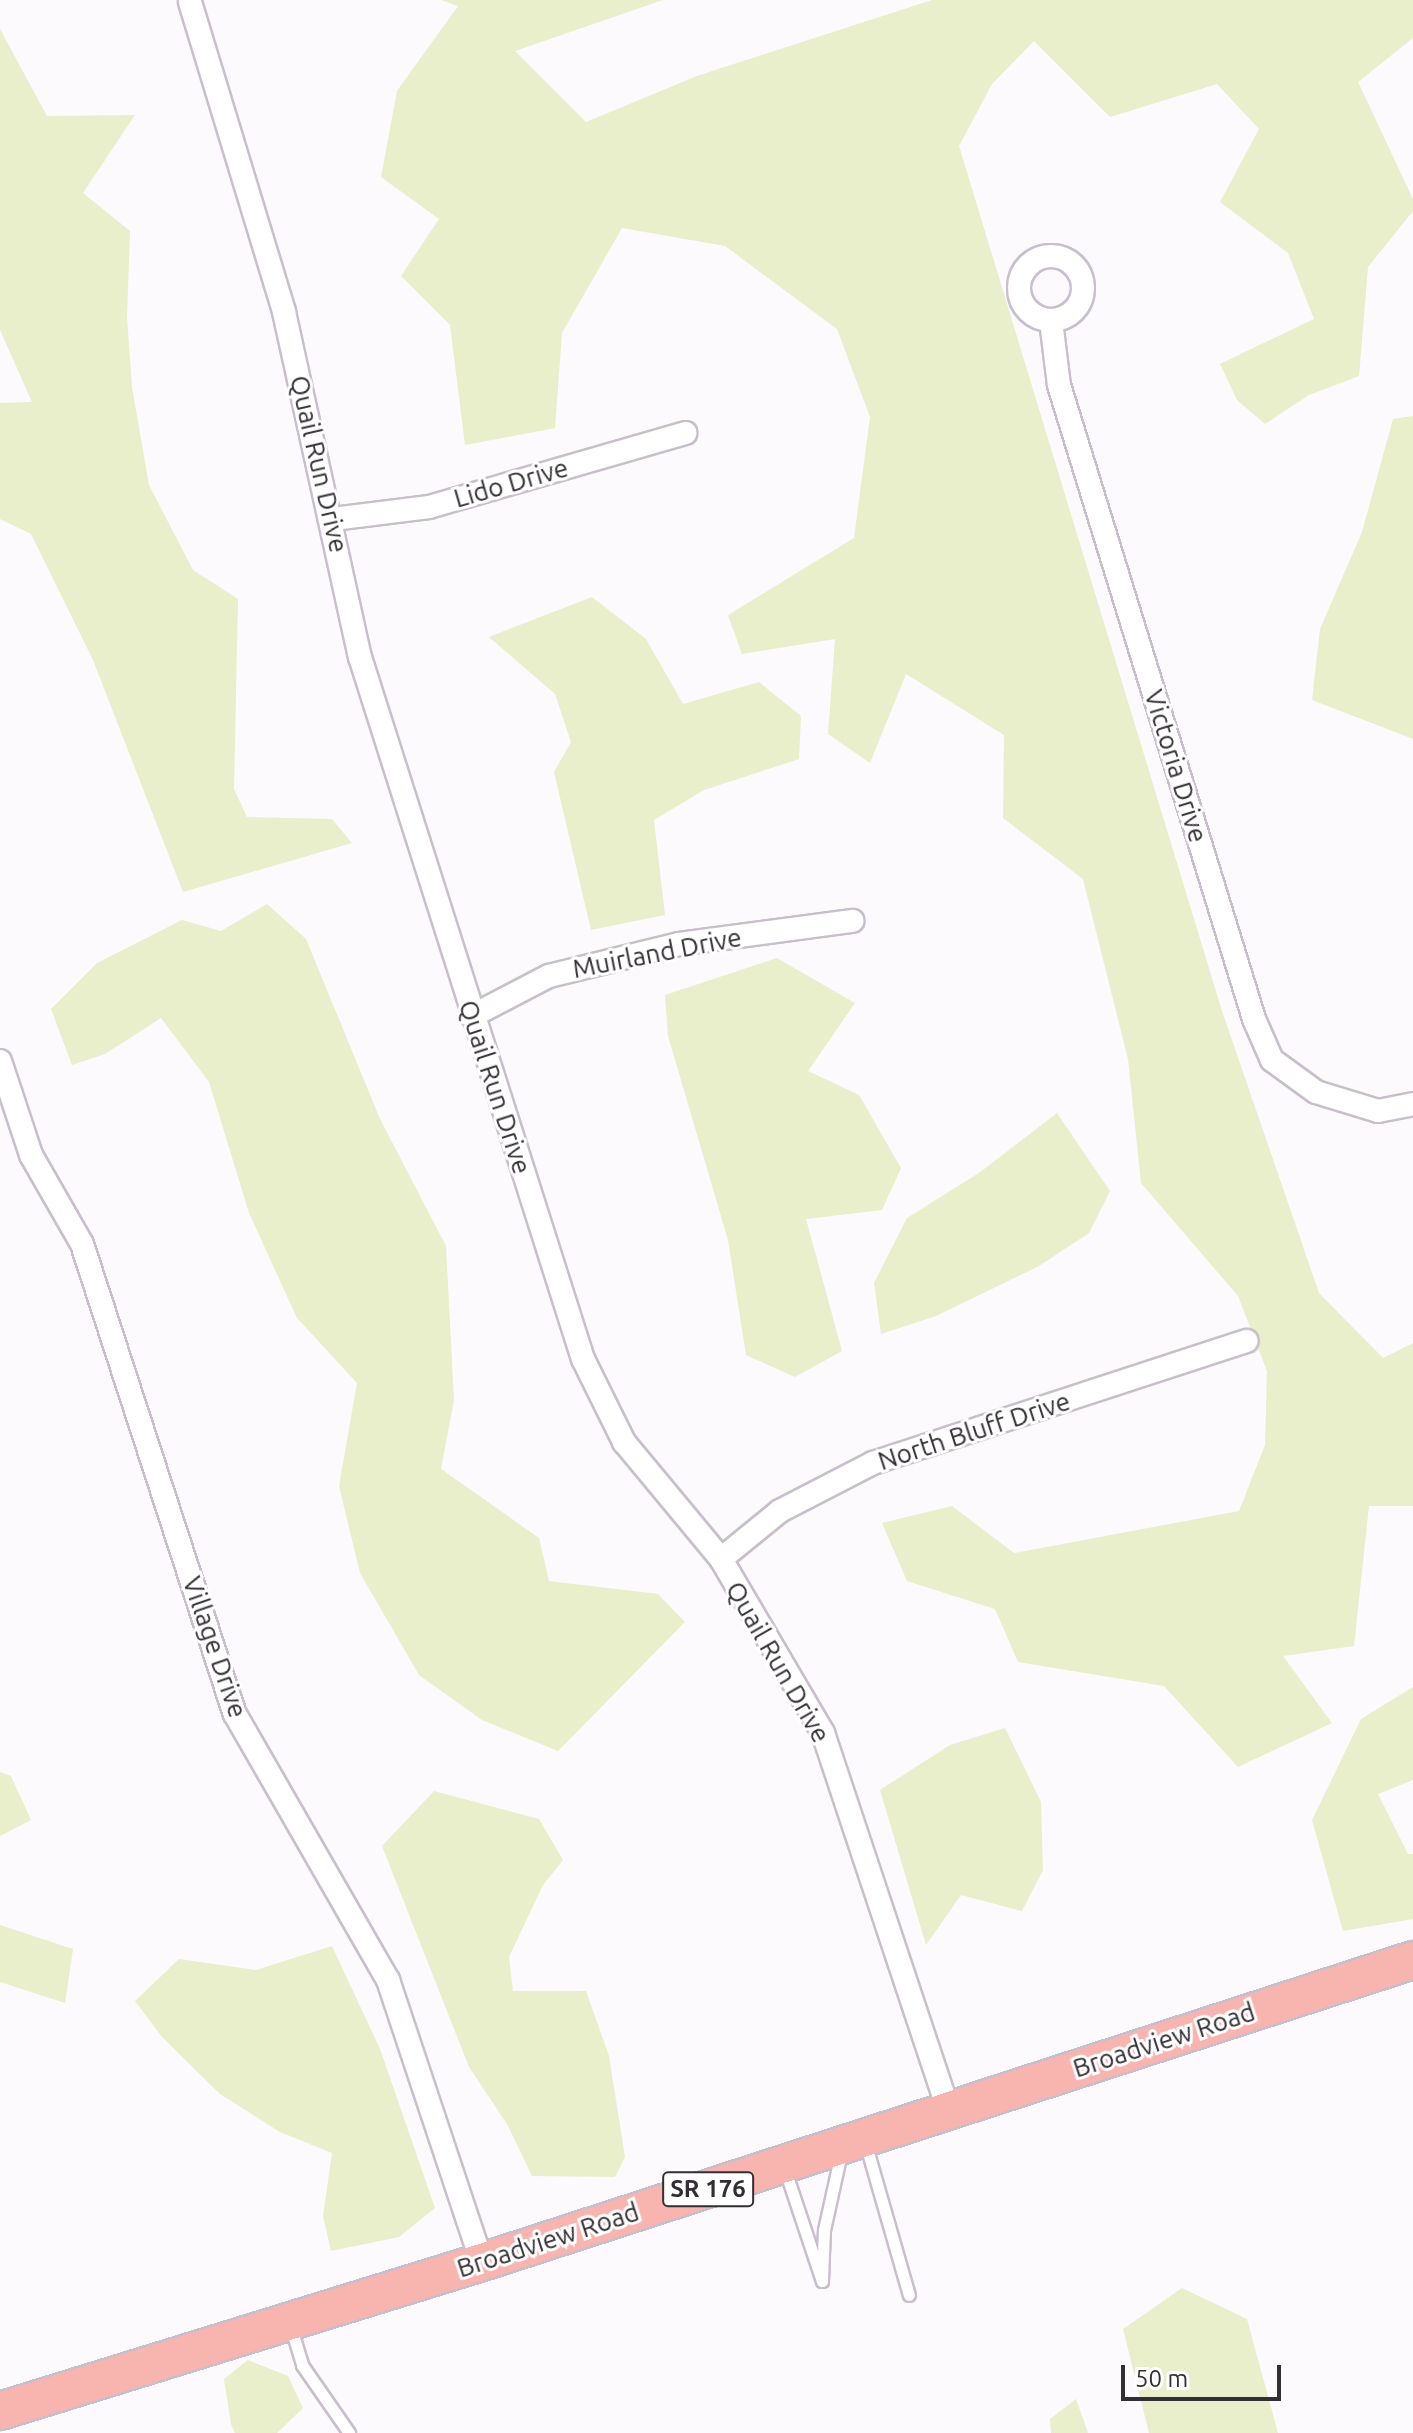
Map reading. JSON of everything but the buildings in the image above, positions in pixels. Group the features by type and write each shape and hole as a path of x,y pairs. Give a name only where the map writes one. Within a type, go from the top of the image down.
{"main road":[{"name":"Broadview Road","path":"0,2411 482,2262 1413,1960"}],"street":[{"name":"Quail Run Drive","path":"190,2 284,312 333,519 360,657 583,1359 624,1442 721,1559 823,1733 948,2109"},
{"name":"Victoria Drive","path":"1051,321 1059,385 1272,1060 1316,1092 1378,1111 1413,1104"},
{"name":"Lido Drive","path":"333,519 429,507 686,433"},
{"name":"Muirland Drive","path":"472,1016 549,976 679,944 852,921"},
{"name":"Village Drive","path":"0,1061 31,1155 82,1244 235,1714 388,1980 482,2262"},
{"name":"North Bluff Drive","path":"721,1559 780,1511 873,1463 1247,1341"}],"lane":[{"path":"783,2164 822,2281 824,2230 853,2141"},
{"path":"853,2141 909,2295"},
{"path":"288,2320 302,2365 349,2433"}],"green space":[{"path":"441,0 663,0 515,51 586,122 697,76 932,0 1413,0 1413,38 1358,82 1413,199 1413,211 1368,267 1359,376 1309,395 1265,424 1237,400 1220,364 1314,319 1288,253 1220,202 1259,129 1217,84 1110,117 1034,41 992,84 959,146 1222,1011 1319,1293 1383,1358 1413,1343 1413,1506 1369,1506 1354,1646 1283,1656 1332,1723 1238,1767 1164,1686 1018,1662 995,1609 907,1581 882,1523 952,1506 1014,1553 1239,1511 1265,1445 1267,1371 1238,1296 1141,1183 1128,1059 1083,879 1003,818 1004,735 906,674 870,763 828,734 835,639 742,654 728,615 854,538 870,417 837,329 725,246 622,228 562,333 555,428 465,445 450,325 401,276 439,219 381,177 397,91 458,6"},
{"path":"0,29 47,116 135,115 83,193 130,231 127,317 132,387 149,485 193,570 238,599 234,789 247,817 332,819 352,843 183,892 93,660 31,534 0,519 0,403 32,402 0,330"},
{"path":"1413,416 1413,739 1312,700 1320,629 1362,532 1393,419"},
{"path":"592,597 646,639 683,704 759,682 801,716 799,759 704,790 654,820 665,915 591,930 554,772 571,742 555,694 489,637"},
{"path":"267,904 306,939 380,1119 446,1246 454,1400 441,1469 539,1538 549,1581 658,1594 685,1622 558,1751 482,1720 419,1675 360,1573 339,1486 357,1383 297,1318 249,1213 209,1082 161,1018 105,1054 72,1065 51,1009 97,963 182,920 221,931"},
{"path":"777,958 855,1003 808,1071 859,1095 901,1168 882,1210 806,1219 842,1351 795,1377 746,1355 728,1240 668,1036 665,995"},
{"path":"1057,1113 1110,1191 1089,1233 1039,1266 936,1316 881,1334 874,1283 907,1218 979,1173"},
{"path":"1413,1687 1413,1780 1378,1794 1408,1854 1413,1854 1413,1919 1343,1931 1312,1820 1361,1719"},
{"path":"1005,1728 1041,1802 1043,1870 1022,1911 961,1895 926,1945 880,1790 950,1745"},
{"path":"0,1772 11,1776 31,1820 0,1836"},
{"path":"434,1791 539,1819 563,1860 543,1885 509,1957 513,1991 586,1991 609,2056 625,2157 615,2177 532,2176 507,2124 469,2067 382,1846"},
{"path":"0,1925 73,1949 65,2003 0,1982"},
{"path":"332,1946 380,2049 435,2208 399,2237 331,2251 323,2216 332,2153 280,2132 220,2094 162,2037 135,2001 179,1959 256,1970"},
{"path":"1182,2288 1247,2319 1278,2433 1149,2433 1123,2329"},
{"path":"248,2360 288,2376 303,2408 277,2433 235,2433 231,2424 224,2379"},
{"path":"1076,2399 1088,2433 1051,2433 1050,2419"}]}
